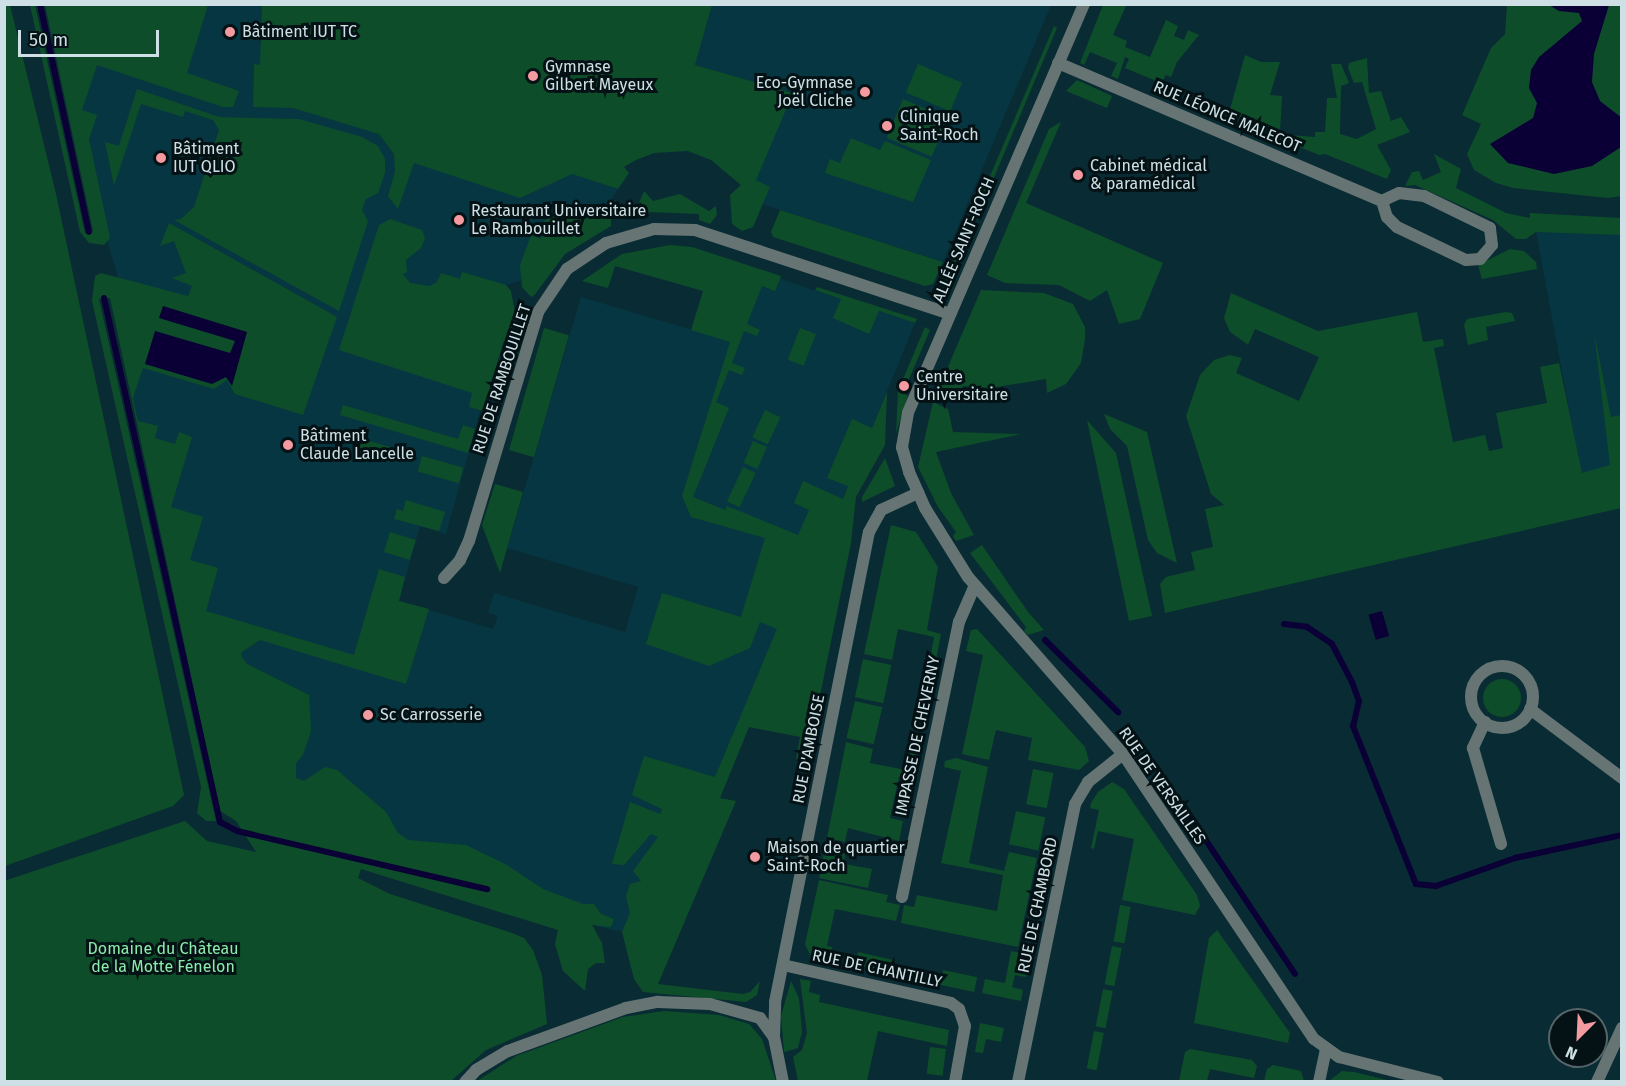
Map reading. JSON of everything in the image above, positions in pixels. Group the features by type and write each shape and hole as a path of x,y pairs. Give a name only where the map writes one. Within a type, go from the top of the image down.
{"street":[{"name":"ALLÉE SAINT-ROCH","path":"918,493 904,459 902,436 950,314 1084,4"},
{"name":"RUE LÉONCE MALECOT","path":"1058,63 1382,201"},
{"path":"1399,193 1424,196 1490,228 1492,245 1480,259 1466,260 1397,227 1387,217 1382,201 1399,193"},
{"name":"RUE DE RAMBOUILLET","path":"444,578 460,560 470,541 538,312 567,269 606,243 648,230 695,230 950,314"},
{"name":"RUE DE VERSAILLES","path":"918,493 975,585 1123,754 1308,1030 1326,1050"},
{"name":"RUE D'AMBOISE","path":"783,1082 774,1037 773,1017 869,532 881,510 918,493"},
{"name":"IMPASSE DE CHEVERNY","path":"902,897 958,622 975,585"},
{"path":"1493,667 1509,667 1522,674 1531,687 1530,709 1510,726 1485,722 1474,711 1472,688 1480,675 1493,667"},
{"path":"1530,709 1622,778"},
{"path":"1485,722 1473,748 1501,844"},
{"name":"RUE DE CHAMBORD","path":"1018,1082 1075,804 1088,782 1123,754"},
{"name":"RUE DE CHANTILLY","path":"783,965 951,1003 959,1009 965,1026 955,1082"},
{"path":"465,1082 476,1070 508,1051 626,1008 650,1003 691,1003 738,1010 760,1018 774,1037"},
{"path":"1597,1082 1622,1028"},
{"path":"1319,1082 1326,1050 1346,1059 1438,1082"}],"shaded area":[{"path":"423,4 428,127 618,189 599,218 529,278 506,285 506,311 477,406 481,408 446,534 420,526 399,601 493,629 498,616 488,613 494,593 625,632 638,587 507,548 581,297 730,341 760,269 789,282 915,323 661,941 486,900 224,809 133,398 118,277 107,241 60,5"},
{"name":"Clinique Saint-Roch","path":"712,5 1051,5 943,262 743,198 789,92 695,65"},
{"path":"1549,5 1609,5 1594,54 1592,82 1600,101 1622,118 1621,147 1592,166 1554,174 1508,163 1490,144 1533,118 1537,103 1529,88 1531,70 1539,57 1582,21 1579,13 1559,11"},
{"path":"1535,227 1621,230 1621,508 1581,473"},
{"path":"163,306 247,332 232,386 226,377 212,384 145,364 155,331 230,353 235,341 159,318"},
{"path":"1382,611 1389,636 1376,640 1369,615"}],"green space":[{"path":"262,4 712,5 695,65 793,93 756,180 770,187 753,227 742,231 732,224 730,195 741,185 711,160 688,151 654,153 636,160 624,167 629,173 618,189 572,174 520,198 414,163 398,209 388,196 395,172 394,154 379,134 293,108 253,107 254,64 260,65"},
{"path":"4,5 10,5 56,194 184,795 173,806 5,866"},
{"path":"30,5 35,5 85,233 93,231 45,5 208,5 187,73 239,91 233,107 223,107 97,65 82,110 97,115 89,139 110,238 104,245 89,243 80,232"},
{"path":"1103,5 1126,6 1113,35 1127,41 1125,47 1150,57 1166,20 1178,26 1174,36 1184,40 1188,30 1199,35 1177,62 1171,77 1166,75 1161,83 1125,68 1129,59 1125,57 1118,79 1111,76 1117,63 1090,52 1084,65 1080,63"},
{"path":"1507,5 1621,5 1621,196 1608,198 1513,188 1496,183 1474,170 1467,154 1481,124 1462,115 1491,48 1505,34"},
{"path":"1054,26 1057,28 949,284 953,287 948,295 938,298"},
{"path":"1245,55 1261,62 1280,62 1270,95 1282,96 1280,132 1291,135 1315,137 1315,132 1325,132 1327,98 1337,98 1331,64 1341,64 1349,83 1341,86 1340,134 1357,139 1376,129 1362,82 1354,83 1348,68 1349,63 1367,58 1369,93 1381,91 1391,121 1401,117 1410,132 1377,145 1391,170 1387,179 1266,133 1268,127 1229,113"},
{"path":"918,64 962,83 950,111 906,93"},
{"path":"1077,80 1112,96 1107,108 1066,91"},
{"path":"137,89 219,117 299,119 362,137 378,146 385,159 385,173 378,193 366,199 362,210 368,221 339,311 174,220 181,219 194,207 219,130 213,120 185,111 183,117 141,104 114,186 105,142 119,146"},
{"path":"903,99 948,118 932,157 887,138"},
{"path":"1061,122 1026,203 1163,263 1140,319 1119,324 1107,290 1090,301 1059,285 1005,283 987,275 1049,129"},
{"path":"851,138 880,150 885,141 931,160 913,202 825,173 830,159 840,163"},
{"path":"1434,154 1461,169 1456,188 1506,213 1530,218 1530,213 1621,218 1621,235 1536,232 1526,239 1516,239 1493,220 1415,185 1405,186 1412,172 1419,171 1423,180 1441,172"},
{"path":"644,191 653,201 680,194 709,211 716,206 717,215 710,224 699,220 699,214 650,212 644,217 639,203"},
{"path":"598,205 611,214 611,226 565,254 533,297 529,295 522,287 520,265 532,233 540,239 546,231 539,224 563,210"},
{"path":"780,210 943,262 933,284 925,286 773,237 771,232"},
{"path":"390,219 422,230 425,238 421,248 406,260 407,272 403,274 410,283 430,286 437,282 441,273 460,279 462,272 506,285 511,291 517,323 503,343 483,411 469,407 472,393 339,350 379,225"},
{"name":"Domaine du Château de la Motte Fénelon","path":"169,223 337,317 303,415 235,394 227,380 214,389 143,368 133,398 138,421 158,426 155,438 175,444 179,432 192,437 171,507 203,517 190,560 218,568 206,611 354,655 379,569 405,577 399,601 429,609 406,684 260,640 242,652 241,656 247,664 309,695 311,731 303,755 296,763 296,778 304,781 325,767 337,770 386,812 398,833 408,840 466,845 507,865 543,889 583,904 594,904 601,914 614,919 611,927 592,925 602,943 605,963 596,963 588,969 585,991 563,971 555,944 558,930 361,869 358,878 390,894 512,933 524,938 533,950 542,975 547,1024 486,1050 451,1081 5,1081 4,881 185,821 207,841 256,852 236,821 220,811 110,298 99,299 216,821 206,821 197,813 201,787 92,301 95,276 101,273 188,296 192,286 172,278 186,273 174,241 160,246"},
{"path":"670,245 692,247 781,276 775,291 762,286 747,324 760,330 757,336 744,331 732,363 745,368 742,375 729,370 716,402 729,408 693,497 725,510 727,506 798,535 809,510 794,503 803,481 843,499 848,486 827,478 852,419 872,428 887,392 885,445 856,497 851,543 807,760 796,759 800,737 749,727 720,798 736,801 658,984 743,994 750,992 760,981 757,995 746,1002 643,992 634,979 622,932 630,913 626,896 630,884 641,881 633,871 658,837 651,834 624,865 612,864 630,802 660,814 662,809 632,795 644,756 715,777 777,629 760,622 750,648 709,666 646,644 662,593 741,617 765,538 691,517 682,496 730,342 691,330 703,291 615,266 608,288 582,281 622,254"},
{"path":"1510,249 1524,251 1536,262 1537,269 1482,279 1478,265"},
{"path":"817,287 917,319 915,323 879,311 869,334 833,318 841,299 815,290"},
{"path":"981,290 1044,293 1073,304 1085,327 1085,339 1081,363 1066,384 1047,393 1046,379 991,388 963,386 956,400 937,392"},
{"path":"1231,293 1318,331 1417,312 1423,342 1443,339 1444,346 1434,348 1453,442 1485,435 1489,451 1503,448 1496,413 1547,403 1540,367 1559,363 1582,473 1610,465 1594,332 1611,417 1621,415 1621,508 1165,613 1160,584 1166,577 1195,570 1191,552 1213,547 1205,509 1224,505 1211,494 1186,416 1200,375 1214,360 1230,355 1242,358 1236,373 1299,401 1319,357 1255,329 1248,345 1230,332 1224,318"},
{"path":"1512,313 1515,321 1486,327 1488,340 1468,345 1464,325 1467,319"},
{"path":"925,327 930,330 903,393 908,396 896,433 898,391"},
{"path":"544,328 569,335 534,457 509,450"},
{"path":"800,328 816,334 804,366 788,360"},
{"path":"933,402 948,409 953,432 1021,434 936,452 951,493 974,535 956,541 953,536 956,532 938,507 918,467"},
{"path":"343,405 458,439 463,425 475,429 468,453 340,415"},
{"path":"765,410 780,417 768,444 752,437"},
{"path":"1104,414 1147,432 1177,563 1157,553 1148,540 1127,446 1110,429"},
{"path":"1087,420 1116,453 1152,616 1129,621"},
{"path":"359,438 394,448 389,462 355,452"},
{"path":"753,441 767,447 757,469 744,463"},
{"path":"422,456 463,468 459,483 418,471"},
{"path":"885,458 895,486 862,502 862,497"},
{"path":"743,467 756,473 740,507 727,501"},
{"path":"495,484 523,492 500,573 482,525"},
{"path":"406,500 445,512 439,531 394,519 397,509 403,511"},
{"path":"891,525 916,532 938,567 927,630 941,634 936,660 930,659 934,637 898,629 892,660 864,654"},
{"path":"390,532 416,540 410,560 384,552"},
{"path":"982,545 1028,612 1044,630 1028,635 1024,631 1026,627 970,553"},
{"path":"977,629 1085,747 1089,761 1079,770 1028,760 1032,738 996,730 989,760 962,754 983,655 966,651 971,630"},
{"path":"863,659 891,665 883,703 855,697"},
{"path":"1502,679 1515,685 1521,698 1515,711 1502,717 1489,711 1483,698 1489,685"},
{"path":"855,701 882,707 874,744 846,738"},
{"path":"846,742 873,749 870,763 906,770 910,751 917,753 913,773 899,777 890,818 903,821 899,841 848,828 845,842 827,838"},
{"path":"956,758 988,767 969,863 1004,871 1009,852 1037,858 1018,947 901,923 904,905 914,907 917,895 997,911 1003,875 941,863 961,771 944,767 945,761"},
{"path":"1033,769 1054,773 1047,808 1026,804"},
{"path":"1112,782 1124,789 1197,895 1200,906 1195,915 1122,900 1134,839 1098,831 1094,849 1091,848 1099,810 1090,808 1091,803 1098,792"},
{"path":"1016,811 1045,817 1038,850 1009,844"},
{"path":"826,842 844,846 845,864 872,869 868,888 819,878"},
{"path":"819,880 888,895 886,902 900,905 896,921 835,909 827,946 832,947 829,962 810,955 805,944"},
{"path":"1120,905 1131,907 1124,943 1114,941"},
{"path":"1217,930 1290,1033 1288,1043 1194,1023 1209,938"},
{"path":"1112,946 1122,948 1114,986 1105,984"},
{"path":"1011,951 1031,955 1026,977 1015,975 1012,987 1023,990 1021,1001 982,993 985,979 1005,983"},
{"path":"858,952 892,960 889,974 855,967"},
{"path":"943,970 977,977 974,992 940,985"},
{"path":"800,979 811,981 809,992 820,995 819,1002 949,1030 947,1046 878,1031 867,1081 798,1081 793,1057 802,1050 807,1033"},
{"path":"791,981 799,998 802,1032 798,1048 784,1052 781,1016"},
{"path":"1103,989 1113,991 1106,1028 1096,1026"},
{"path":"664,1011 719,1015 749,1024 762,1039 776,1081 477,1081 516,1056 623,1017"},
{"path":"980,1023 1004,1028 1001,1042 986,1039 983,1053 975,1052"},
{"path":"1094,1031 1104,1033 1097,1070 1087,1068"},
{"path":"930,1047 946,1049 943,1076 927,1074"},
{"path":"1190,1049 1252,1060 1257,1066 1254,1078 1210,1069 1207,1081 1179,1081 1185,1052"},
{"path":"1273,1065 1301,1071 1304,1081 1264,1081 1267,1069"},
{"path":"1342,1071 1354,1072 1391,1081 1329,1081"}],"waterway":[{"path":"40,4 89,232"},
{"path":"104,298 220,822 237,831 487,889"},
{"path":"1284,624 1307,627 1332,644 1352,682 1359,701 1353,726 1416,884 1436,886 1515,858 1622,835"},
{"path":"1045,640 1118,712"},
{"path":"1189,815 1295,974"}],"place":[{"name":"Bâtiment IUT TC","path":"230,32"},
{"name":"Gymnase Gilbert Mayeux","path":"533,76"},
{"name":"Eco-Gymnase Joël Cliche","path":"865,92"},
{"name":"Clinique Saint-Roch","path":"887,126"},
{"name":"Bâtiment IUT QLIO","path":"161,158"},
{"name":"Cabinet médical & paramédical","path":"1078,175"},
{"name":"Restaurant Universitaire Le Rambouillet","path":"459,220"},
{"name":"Centre Universitaire","path":"904,386"},
{"name":"Bâtiment Claude Lancelle","path":"288,445"},
{"name":"Sc Carrosserie","path":"368,715"},
{"name":"Maison de quartier Saint-Roch","path":"755,857"}]}
